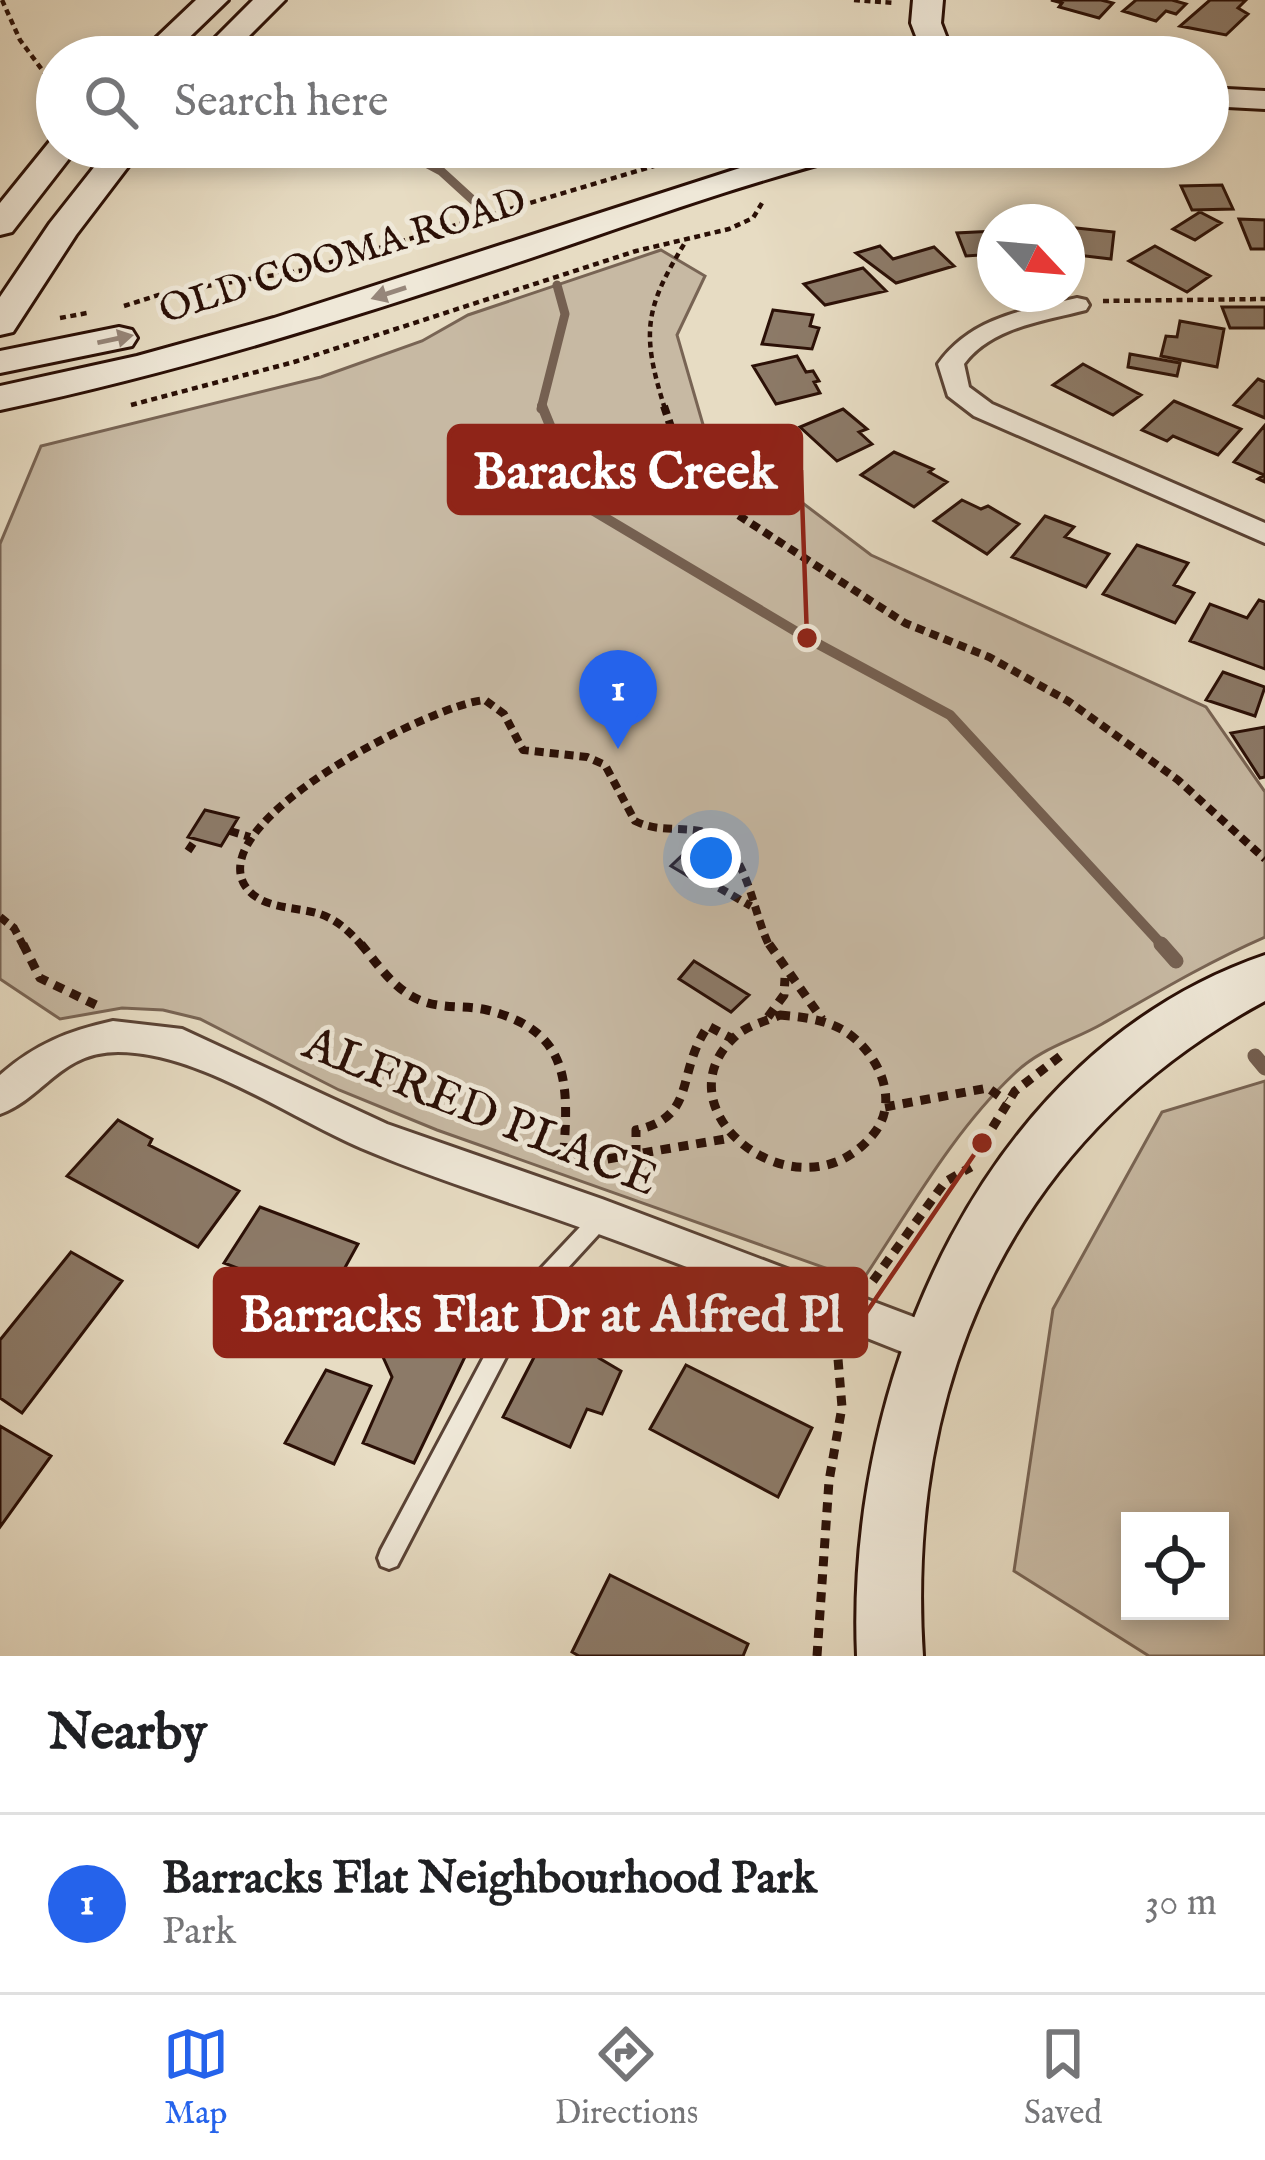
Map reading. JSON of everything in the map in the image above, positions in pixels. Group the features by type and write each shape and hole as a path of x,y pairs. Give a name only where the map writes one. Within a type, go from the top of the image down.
{"main road":[{"path":"174,36 213,0"},
{"path":"233,36 270,0"},
{"path":"928,0 926,23 931,36"},
{"path":"1229,98 1265,100"},
{"path":"1229,112 1265,115"},
{"path":"0,225 45,168"},
{"path":"0,324 62,230 111,168"},
{"name":"OLD COOMA ROAD","path":"0,398 214,348 490,246 738,168"},
{"name":"OLD COOMA ROAD","path":"0,362 154,331 490,246"},
{"path":"890,1656 892,1547 902,1468 933,1344 982,1231 1014,1179 1052,1133 1130,1057 1190,1015 1265,976"}],"street":[{"path":"1049,312 972,340 951,364 957,390 983,410 1265,534"},
{"name":"ALFRED PLACE","path":"0,1098 40,1062 71,1046 113,1036 154,1036 197,1050 376,1137 555,1182 602,1217 933,1344"}],"lane":[{"path":"389,1558 525,1300 602,1217"}],"path":[{"path":"2,0 36,62"},
{"path":"115,308 165,293 305,270 647,168"},
{"path":"530,286 635,251 743,224 758,214 766,168"},
{"path":"686,241 656,290 648,356 678,448 738,515 905,622 989,657 1068,701 1178,780 1265,860"},
{"path":"1085,304 1265,299"},
{"path":"60,318 101,311"},
{"path":"730,1138 636,1155 555,1182 567,1074 543,1037 503,1015 420,1000 395,984 333,920 252,896 240,873 250,837 284,802 394,733 452,703 479,699 502,710 524,749 545,757 594,759 606,766 626,813 639,824 686,827 718,838 740,866 752,906 784,972 822,1019"},
{"path":"230,831 250,837"},
{"path":"188,851 196,839"},
{"path":"693,873 752,906"},
{"path":"0,917 14,928 40,978 103,1008"},
{"path":"767,1018 784,995 784,972"},
{"path":"767,1018 822,1019 847,1030 875,1058 884,1082 885,1107 867,1143 830,1165 784,1167 754,1156 730,1138 715,1113 710,1086 716,1060 731,1038 767,1018"},
{"path":"636,1155 636,1130 668,1120 680,1108 688,1055 708,1026 731,1038"},
{"path":"885,1107 988,1088 1052,1133"}],"shaded area":[{"path":"661,250 705,276 677,335 704,428 871,555 1206,707 1265,792 1265,937 1025,1064 952,1146 862,1281 437,1130 339,1090 200,1019 163,1010 122,1008 60,1019 0,979 0,544 41,446 321,377 422,341 468,315"},
{"path":"1265,1081 1265,1656 1149,1656 1014,1571 1053,1309 1162,1112"}],"building":[{"path":"1051,0 1113,3 1099,18 1059,7 1062,3"},
{"path":"1136,0 1186,4 1176,14 1166,11 1156,21 1123,11"},
{"path":"1210,0 1246,0 1238,8 1248,14 1226,35 1180,26"},
{"path":"1222,185 1233,209 1192,210 1181,186"},
{"path":"1200,212 1221,223 1195,240 1173,229"},
{"path":"1239,219 1265,220 1265,249 1251,249"},
{"path":"1085,229 1114,232 1111,259 1085,256"},
{"path":"977,232 977,255 966,256 957,233"},
{"path":"880,246 893,259 934,247 954,266 896,283 856,253"},
{"path":"1155,246 1210,276 1187,292 1129,261"},
{"path":"863,268 886,291 825,305 804,284"},
{"path":"1222,307 1265,307 1265,328 1230,328"},
{"path":"773,310 813,315 810,326 819,328 812,349 762,344"},
{"path":"1180,321 1224,329 1217,367 1161,356 1166,336 1177,337"},
{"path":"1130,354 1180,363 1177,376 1128,367"},
{"path":"797,356 806,372 813,371 820,393 776,404 753,366"},
{"path":"1083,364 1141,395 1113,415 1053,385"},
{"path":"1258,379 1265,382 1265,418 1234,405"},
{"path":"1174,401 1241,429 1218,455 1173,436 1167,441 1142,430"},
{"path":"843,409 867,429 859,432 872,444 837,461 800,427"},
{"path":"1265,425 1265,482 1258,479 1264,475 1234,462"},
{"path":"894,452 933,469 929,472 947,482 914,507 861,475"},
{"path":"962,500 981,509 988,506 1019,524 987,554 934,521"},
{"path":"1045,516 1074,527 1065,537 1109,554 1086,587 1012,557"},
{"path":"1137,545 1188,563 1174,585 1194,593 1175,623 1103,594"},
{"path":"1259,600 1265,602 1265,669 1190,641 1210,604 1247,618"},
{"path":"1223,672 1265,687 1255,716 1206,700"},
{"path":"1265,727 1265,777 1260,778 1231,733"},
{"path":"205,810 238,818 221,846 188,837"},
{"path":"691,847 707,857 688,876 671,866"},
{"path":"694,961 749,995 731,1012 679,979"},
{"path":"118,1120 152,1139 149,1145 239,1191 198,1247 67,1176"},
{"path":"260,1207 358,1244 326,1302 224,1263"},
{"path":"71,1252 122,1281 22,1413 0,1398 0,1340"},
{"path":"398,1269 441,1284 447,1272 498,1288 414,1463 363,1443 392,1377 369,1326"},
{"path":"557,1313 609,1333 599,1358 621,1371 602,1414 587,1409 570,1447 503,1417"},
{"path":"686,1365 812,1428 778,1497 650,1429"},
{"path":"326,1370 371,1386 334,1464 285,1443"},
{"path":"0,1426 51,1456 0,1527"},
{"path":"610,1575 748,1644 743,1656 579,1656 572,1652"}],"waterway":[{"path":"435,168 487,213"},
{"path":"541,409 565,314 557,285"},
{"path":"542,406 582,504 807,638 950,715 1164,947"},
{"path":"1161,944 1176,961"},
{"path":"1255,1056 1265,1068"}],"place":[{"name":"Baracks Creek","path":"807,638"},
{"name":"Barracks Flat Neighbourhood Park","path":"618,749"},
{"name":"Barracks Flat Dr at Alfred Pl","path":"982,1143"}]}
